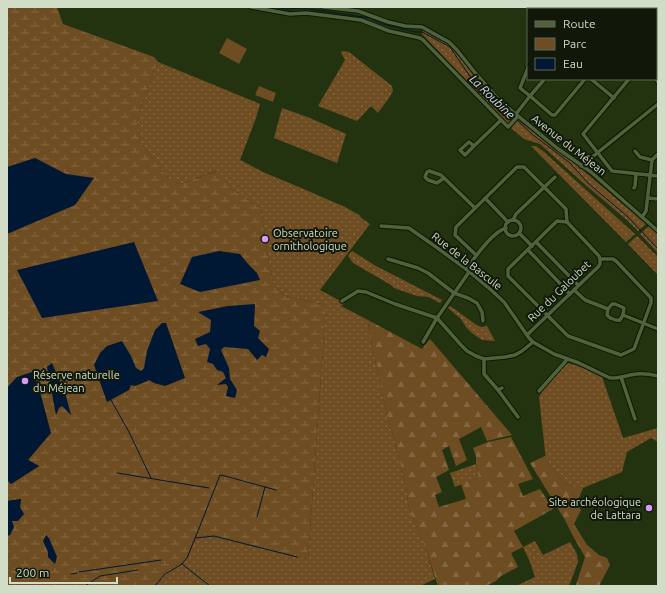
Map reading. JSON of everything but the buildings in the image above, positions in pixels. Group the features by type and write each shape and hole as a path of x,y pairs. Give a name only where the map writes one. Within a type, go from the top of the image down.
{"street":[{"path":"251,7 290,14 306,13 361,20 389,31 420,38 501,120 509,126 530,96 544,80"},
{"name":"Avenue du Méjean","path":"323,7 358,11 404,26 426,28 449,42 501,102 557,148 590,172 658,231"},
{"path":"527,70 520,88 552,115 555,115 584,80"},
{"path":"592,80 614,98"},
{"path":"628,80 583,134 612,171 658,176"},
{"path":"581,166 658,104"},
{"path":"474,146 501,120"},
{"path":"635,151 640,157 652,160"},
{"path":"642,217 646,211 652,160 658,154"},
{"path":"476,256 455,234 456,227 517,167 524,167 566,209 567,222 599,256 600,259 613,259 616,261 651,298 651,303 634,349 621,355 568,336 508,276 508,269 557,221 567,222"},
{"path":"444,178 436,182 428,180 425,177 429,171 436,173 444,178 475,208"},
{"path":"634,188 636,174"},
{"path":"513,220 516,214 555,177"},
{"path":"485,198 508,222"},
{"path":"648,198 658,199"},
{"path":"516,220 520,223 521,228 519,233 512,235 508,233 506,228 508,222 516,220"},
{"name":"Rue de la Bascule","path":"382,226 409,228 413,230 468,271 504,302 533,342 545,349 610,378 641,373 658,376"},
{"path":"423,342 476,256 501,230 506,228"},
{"path":"519,233 532,246"},
{"path":"536,242 578,285"},
{"path":"528,250 570,294"},
{"path":"388,259 418,268 428,273 454,293 477,303 482,312 483,321"},
{"name":"Rue du Galoubet","path":"527,335 598,267 600,264 600,259"},
{"path":"574,290 585,300 608,309"},
{"path":"342,301 358,291 366,292 395,304 437,318 460,345 471,353 484,359 515,355 533,342"},
{"path":"612,304 615,304 624,308 623,315 620,320 617,321 607,316 608,309 612,304"},
{"path":"623,315 658,329"},
{"path":"484,359 484,374 500,389 518,417"},
{"path":"539,391 567,359"},
{"path":"621,377 635,419"}],"green space":[{"path":"7,7 57,7 63,24 154,57 158,62 138,115 137,123 140,142 169,179 180,184 217,171 230,188 261,208 269,265 274,285 285,296 326,305 308,559 196,533 186,559 164,572 153,586 7,586 7,536 10,535 12,520 20,507 21,499 7,501 7,480 11,484 39,466 28,460 17,377 7,388"},
{"path":"423,29 450,45 476,77 515,117 509,125 422,34"},
{"path":"227,38 247,49 239,64 219,53"},
{"path":"341,52 349,52 392,86 393,91 378,113 371,106 357,121 318,106 345,60"},
{"path":"158,62 260,104 240,160 265,173 345,207 361,216 360,217 370,224 320,290 344,303 341,306 368,320 388,420 406,486 409,509 426,549 435,579 420,586 153,586 164,572 186,559 196,533 308,559 326,305 285,296 274,285 269,265 261,208 230,188 216,171 180,184 169,179 140,142 137,123 138,115"},
{"path":"259,86 276,93 273,102 255,95"},
{"path":"282,108 310,118 346,134 337,163 274,138"},
{"path":"518,120 578,166 646,224 638,231 540,144 524,139 511,128"},
{"path":"531,146 536,146 544,152 635,234 626,242"},
{"path":"649,226 658,233 658,253 640,234"},
{"path":"637,236 658,257 658,275 628,244"},
{"path":"352,251 376,266 442,300 440,303 429,297 417,296 394,288 353,263 348,256"},
{"path":"450,306 478,326 487,326 495,341 482,340 472,333 461,319 448,308"},
{"path":"368,320 422,349 430,339 512,435 487,441 481,427 459,439 467,460 456,466 449,446 442,450 449,470 436,477 442,492 435,495 439,507 466,499 461,484 479,478 476,456 473,448 488,442 511,437 533,479 518,484 523,496 540,489 553,509 514,531 523,547 511,553 518,567 486,586 438,586 426,549 409,509 406,486 388,420"},
{"path":"568,363 587,369 602,377 623,438 658,428 658,442 651,438 627,452 622,472 583,488 565,484 546,460 539,397 562,367"},
{"path":"545,456 546,460 565,484 583,488 577,503 581,510 574,524 587,545 599,555 607,558 610,565 599,586 576,585 585,557 565,520 530,463"},
{"path":"476,464 479,478 455,487 450,473"},
{"path":"535,541 543,555 570,542 577,554 578,562 569,586 516,586 535,577 523,547"}],"water":[{"path":"35,158 66,174 94,178 75,205 7,234 7,167"},
{"path":"134,242 158,301 42,318 17,270"},
{"path":"219,251 240,254 257,273 260,280 200,292 180,284 192,257"},
{"path":"255,304 254,326 260,331 258,338 269,349 266,357 262,355 257,360 248,349 224,347 221,350 229,368 230,379 237,390 235,398 226,396 228,387 226,384 217,385 226,378 223,372 217,370 213,364 207,362 210,349 206,344 198,346 195,339 210,332 211,320 198,312 228,306"},
{"path":"162,323 166,323 185,378 165,386 149,380 135,386 131,385 129,390 107,402 94,365 100,353 107,346 122,341 136,368 141,371 144,368 147,351 155,330"},
{"path":"52,363 66,396 71,415 62,406 59,408 56,415 47,367"},
{"path":"32,372 38,384 51,433 28,460 39,466 11,484 7,480 7,388 17,377"},
{"path":"21,499 20,507 24,514 18,521 12,521 14,527 10,535 7,536 7,501"},
{"path":"46,535 49,538 57,557 55,564 48,557 48,552 43,541"}],"waterway":[{"name":"La Roubine","path":"272,7 287,9 302,8 370,18 383,24 415,32 422,32 450,47 473,81 515,118"},
{"name":"La Roubine","path":"517,120 533,135 570,163 588,183 628,217 658,249"},
{"path":"111,400 129,432 151,478"},
{"path":"117,473 209,488"},
{"path":"155,586 165,574 182,564 187,558 220,475 276,490"},
{"path":"257,517 265,487"},
{"path":"196,538 214,536 297,557"},
{"path":"79,572 161,560"},
{"path":"182,564 210,586"},
{"path":"85,586 100,576 138,570"},
{"path":"71,574 77,573"}],"place":[{"name":"Observatoire ornithologique","path":"265,239"},
{"name":"Réserve naturelle du Méjean","path":"25,381"},
{"name":"Site archéologique de Lattara","path":"649,508"}]}
